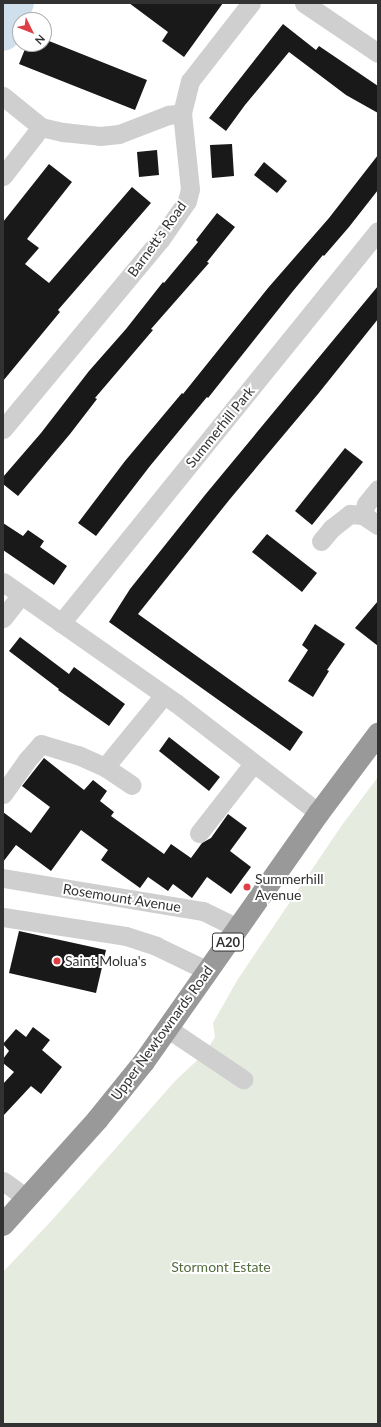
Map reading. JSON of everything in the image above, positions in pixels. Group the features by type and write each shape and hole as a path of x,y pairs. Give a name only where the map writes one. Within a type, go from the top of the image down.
{"highway":[{"name":"Upper Newtownards Road","path":"3,1225 124,1087 319,813 378,734"}],"street":[{"name":"Barnett's Road","path":"3,429 160,240 187,201 190,189 182,113 190,81 251,3"},
{"path":"304,3 378,53"},
{"path":"3,96 40,127 63,132 100,136 119,134 168,115 182,113"},
{"path":"3,176 40,127"},
{"name":"Summerhill Park","path":"61,623 378,231"},
{"path":"371,520 366,504 378,489"},
{"path":"322,541 332,528 350,514 371,520"},
{"path":"3,582 164,695 319,813"},
{"path":"3,618 21,595"},
{"path":"105,767 164,695"},
{"path":"3,794 27,760 42,744 78,755 105,767 132,785"},
{"path":"199,833 253,764"},
{"name":"Rosemount Avenue","path":"3,878 203,911 238,928"},
{"path":"3,917 126,936 156,946 208,971"},
{"path":"167,1028 243,1079"},
{"path":"3,1181 26,1198"}],"green space":[{"name":"Stormont Estate","path":"378,777 378,1424 3,1424 3,1272 54,1218 176,1080 205,1053 215,1037 213,1023 238,979 342,825"}],"building":[{"path":"129,3 223,3 184,57 162,41 168,32"},
{"path":"283,24 316,50 319,46 378,86 378,113 346,95 289,52 245,105 226,131 209,118"},
{"path":"52,42 147,80 135,110 19,64 24,52 52,52"},
{"path":"232,144 234,176 212,178 210,145"},
{"path":"157,150 159,175 139,177 137,152"},
{"path":"378,155 378,190 349,227 293,291 208,398 207,397 150,466 96,536 78,523 125,461 182,393 183,394 268,288 329,218"},
{"path":"264,162 287,181 277,193 254,175"},
{"path":"49,164 72,182 27,239 39,248 25,264 49,283 132,187 151,203 58,310 60,312 3,381 3,222"},
{"path":"217,213 235,227 207,262 209,263 151,329 153,330 95,398 97,399 70,434 18,496 3,484 3,477 41,433 89,371 198,242 196,240"},
{"path":"378,286 378,319 318,394 230,499 138,614 303,732 290,751 109,622 130,589 205,495"},
{"path":"345,448 363,462 312,525 295,511"},
{"path":"3,523 23,536 28,530 44,541 40,547 67,566 54,585 3,550"},
{"path":"267,534 317,573 302,592 252,552"},
{"path":"378,601 378,646 355,628"},
{"path":"315,624 345,644 327,670 329,671 313,697 288,681 308,650 302,645"},
{"path":"20,637 69,674 74,667 125,704 109,726 58,690 59,689 9,651"},
{"path":"169,737 220,777 209,791 159,751"},
{"path":"44,758 84,790 93,780 107,791 100,801 114,812 111,816 164,854 171,844 191,858 202,843 211,838 228,814 247,828 230,851 251,867 231,894 207,877 192,898 173,884 168,891 148,877 140,888 101,860 108,850 81,830 51,871 16,845 3,862 3,812 31,833 50,807 22,786"},
{"name":"Saint Molua's","path":"19,931 106,950 96,993 9,973"},
{"path":"33,1027 50,1040 42,1050 62,1067 41,1094 31,1086 3,1116 3,1084 14,1072 3,1063 3,1059 9,1051 3,1044 16,1029 26,1037"}],"waterway":[{"path":"3,34 17,3"}],"place":[{"name":"Summerhill Avenue","path":"247,887"},
{"name":"Saint Molua's","path":"57,961"}]}
